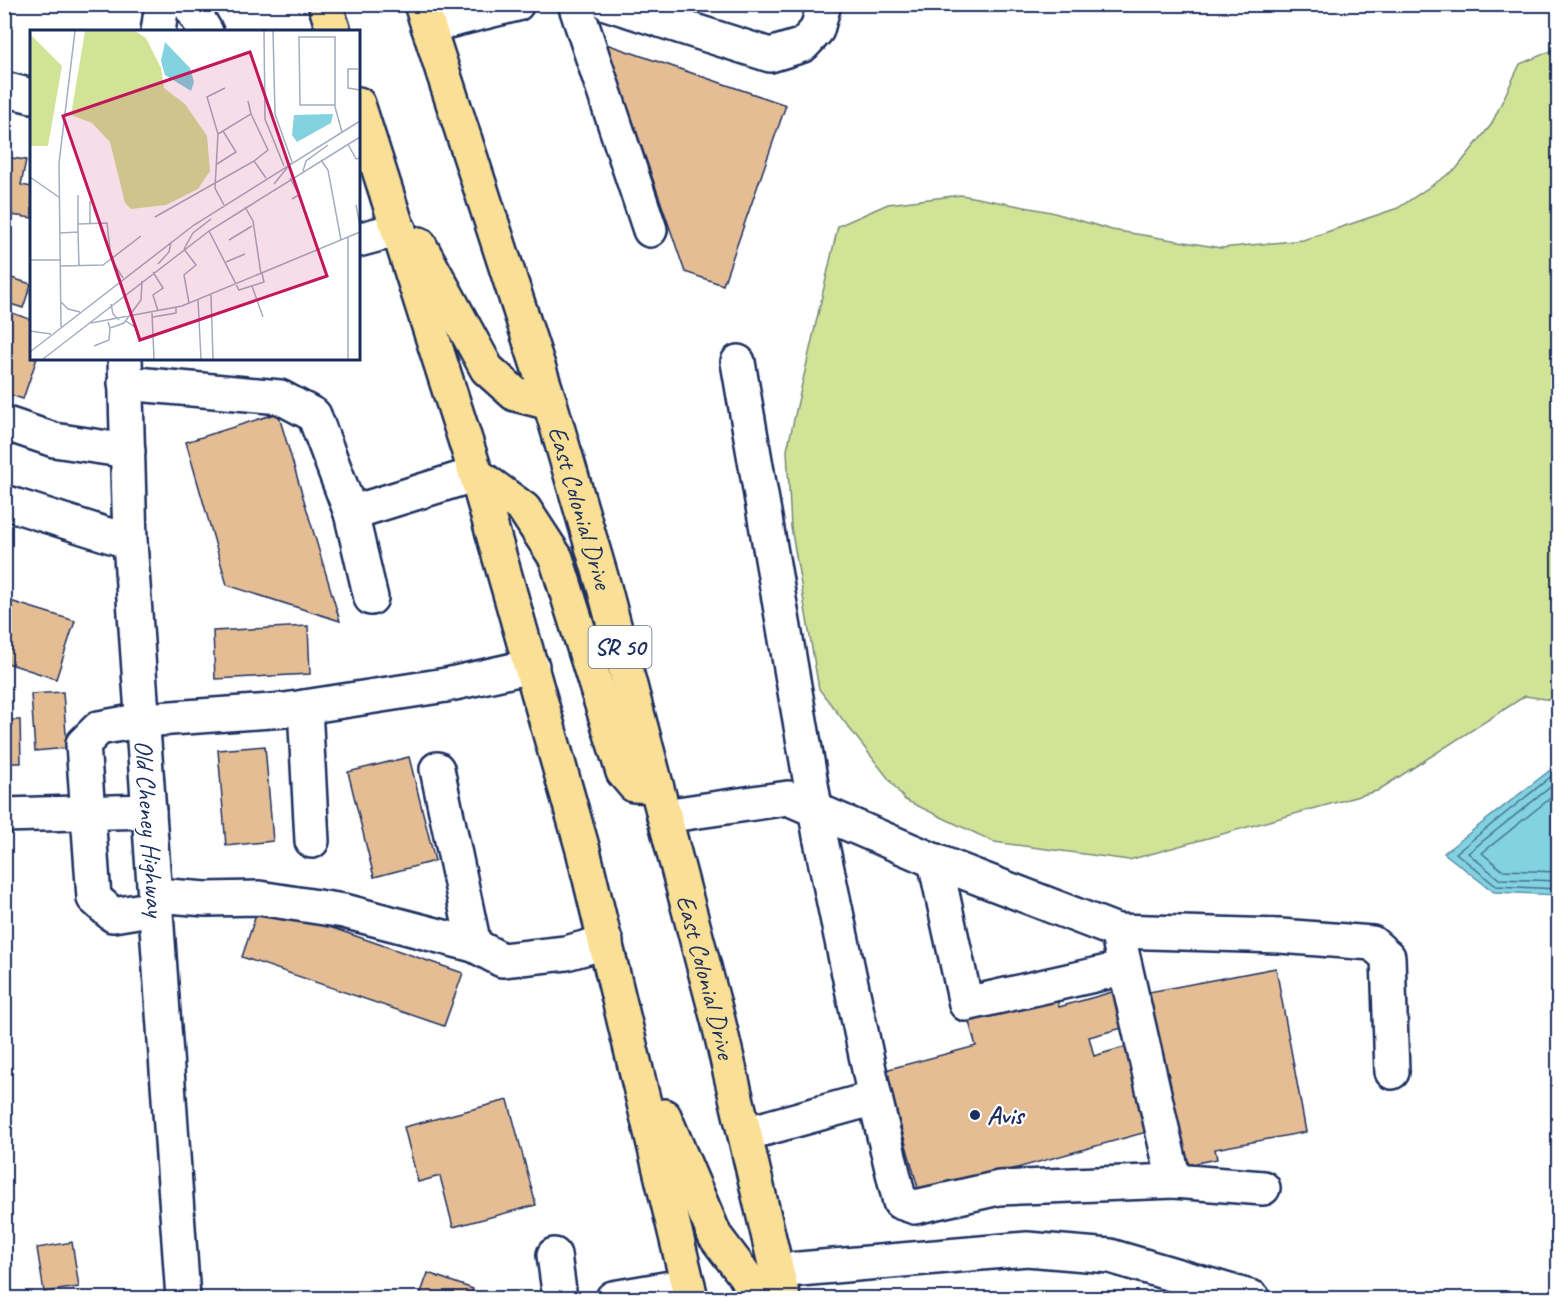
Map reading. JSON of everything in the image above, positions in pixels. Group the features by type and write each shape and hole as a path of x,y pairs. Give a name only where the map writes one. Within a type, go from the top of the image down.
{"highway":[{"path":"325,4 333,30"},
{"name":"East Colonial Drive","path":"425,15 550,403 604,587 718,1020 745,1134 774,1289"},
{"path":"360,115 365,142 384,180 488,369 515,394 550,403"},
{"path":"384,180 476,474 532,666 630,1035 689,1292"},
{"path":"476,474 524,509 556,558 623,772 634,785 660,801"},
{"path":"630,1035 715,1236 774,1289"}],"street":[{"path":"158,30 162,4"},
{"path":"189,4 205,30"},
{"path":"425,15 517,4"},
{"path":"575,4 650,230"},
{"path":"609,4 770,55 803,45 817,30 824,4"},
{"path":"4,89 30,96"},
{"path":"360,239 399,229"},
{"path":"738,362 816,808 875,1098 900,1202 915,1207 999,1188 1174,1181 1263,1188"},
{"path":"125,370 280,397 314,415 351,513 371,598"},
{"name":"Old Cheney Highway","path":"125,370 130,542 183,1299"},
{"path":"4,423 54,440 128,451"},
{"path":"351,513 476,474"},
{"path":"4,502 130,542"},
{"path":"532,666 446,686 304,707 143,720 99,728 83,744 94,898 113,915 155,902 259,898 344,911 474,945 502,960 566,953 606,942"},
{"path":"304,707 312,841"},
{"path":"437,769 474,945"},
{"path":"660,801 788,798 816,808 935,861 1117,932 1280,936 1372,943 1388,957 1392,1072"},
{"path":"4,815 149,811"},
{"path":"935,861 966,1004 1125,968"},
{"path":"1117,932 1174,1181"},
{"path":"745,1134 875,1098"},
{"path":"774,1289 1027,1249 1110,1256 1191,1278 1253,1299"},
{"path":"554,1255 560,1299"},
{"path":"613,1299 689,1292"}],"green space":[{"path":"1553,50 1558,53 1558,701 1525,696 1377,791 1129,860 994,842 905,800 819,689 791,527 787,450 838,226 888,204 961,195 1051,212 1112,230 1221,248 1303,240 1398,208 1456,169 1491,125 1520,64"}],"water":[{"path":"1558,764 1558,895 1494,892 1444,853"}],"building":[{"path":"606,44 786,105 723,285 685,272"},
{"path":"4,157 26,160 21,185 30,187 30,218 4,214"},
{"path":"5,276 30,284 23,308 4,302"},
{"path":"4,310 30,319 30,360 36,360 23,399 4,393"},
{"path":"278,413 340,621 227,585 186,442"},
{"path":"4,599 75,621 56,679 4,662"},
{"path":"308,626 310,674 215,679 213,631"},
{"path":"63,692 67,748 35,751 31,694"},
{"path":"4,720 20,720 21,763 4,763"},
{"path":"265,746 273,841 226,846 218,750"},
{"path":"409,757 435,861 374,877 348,772"},
{"path":"260,903 463,973 444,1026 242,957"},
{"path":"1276,968 1306,1132 1215,1149 1217,1159 1181,1166 1149,992"},
{"path":"1055,991 1059,1007 1116,991 1126,1027 1089,1037 1094,1056 1128,1046 1150,1131 920,1195 885,1070 976,1046 967,1015"},
{"path":"508,1100 536,1205 453,1227 440,1176 418,1182 404,1127"},
{"path":"72,1242 79,1287 44,1292 37,1248"},
{"path":"428,1273 473,1289 470,1298 419,1298"}],"place":[{"name":"Avis","path":"975,1115"}]}
